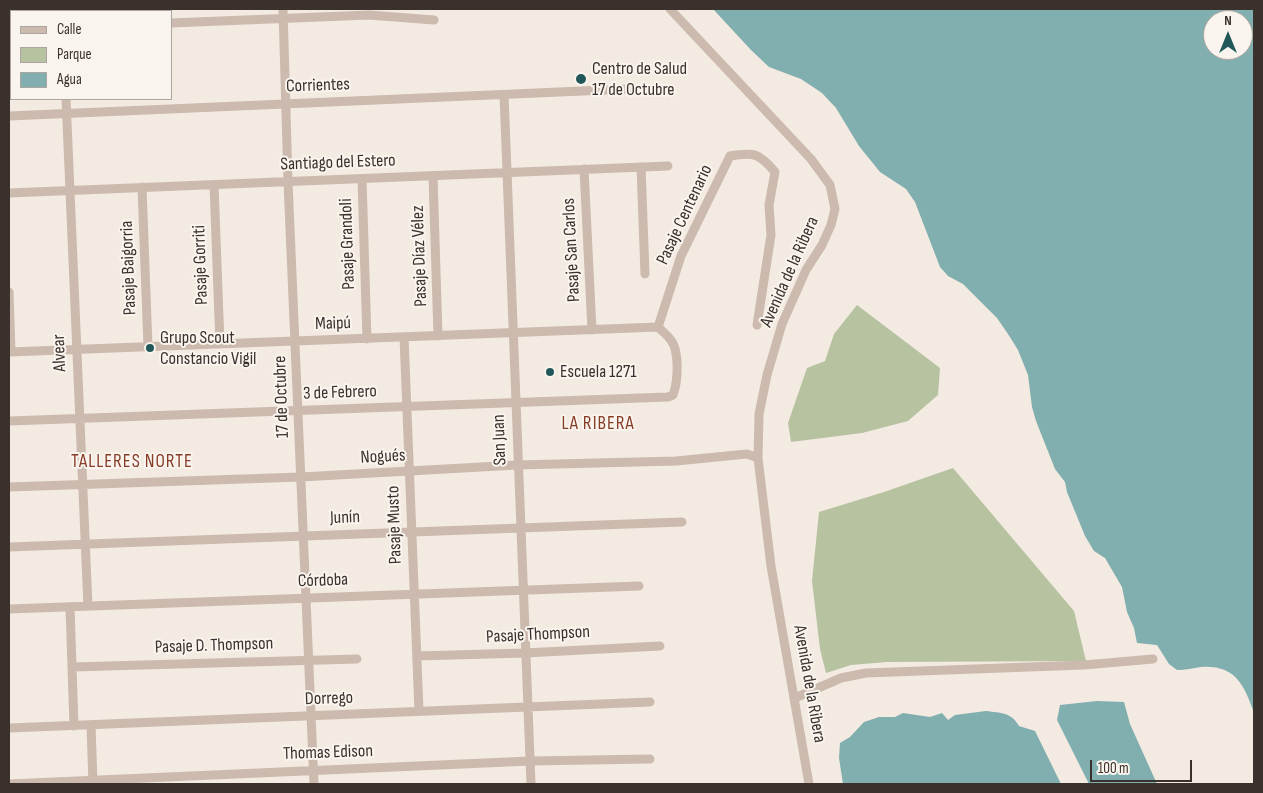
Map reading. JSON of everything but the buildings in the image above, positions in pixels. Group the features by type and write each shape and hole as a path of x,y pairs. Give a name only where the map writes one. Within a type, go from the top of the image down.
{"street":[{"name":"17 de Octubre","path":"282,9 314,784"},
{"name":"Avenida de la Ribera","path":"670,9 811,158 830,186 835,209 831,225 822,245 806,270 782,324 766,375 759,414 758,458 771,566 810,784"},
{"path":"172,23 369,15 434,20"},
{"name":"Corrientes","path":"9,116 628,89"},
{"name":"San Juan","path":"504,95 531,784"},
{"name":"Alvear","path":"66,100 88,606"},
{"name":"Pasaje Centenario","path":"658,328 681,256 730,156 747,153 763,158 775,172 769,205 771,235 757,325"},
{"name":"Santiago del Estero","path":"9,193 668,166"},
{"path":"641,167 645,274"},
{"name":"Pasaje San Carlos","path":"584,169 592,330"},
{"name":"Pasaje Díaz Vélez","path":"434,176 438,336"},
{"name":"Pasaje Grandoli","path":"362,179 367,339"},
{"name":"Pasaje Gorriti","path":"214,185 220,344"},
{"name":"Pasaje Baigorria","path":"142,187 148,347"},
{"path":"9,292 10,352"},
{"name":"Maipú","path":"10,352 658,328"},
{"name":"3 de Febrero","path":"9,421 668,397 673,395 677,378 674,347 671,339 658,328"},
{"name":"Pasaje Musto","path":"404,337 419,711"},
{"name":"Nogués","path":"9,487 301,477 517,465 676,461 747,454 758,458"},
{"name":"Junín","path":"9,547 682,522"},
{"name":"Córdoba","path":"9,609 639,586"},
{"path":"70,607 74,726"},
{"name":"Pasaje Thompson","path":"417,656 660,646"},
{"name":"Pasaje D. Thompson","path":"72,667 357,659"},
{"path":"795,698 841,678 866,673 1084,665 1153,659"},
{"name":"Dorrego","path":"9,728 650,702"},
{"path":"91,725 93,782"},
{"name":"Thomas Edison","path":"9,784 93,782 530,761 650,759"}],"green space":[{"path":"857,305 940,368 938,395 908,421 862,433 791,442 788,423 807,368 825,361 834,334"},
{"path":"953,468 1074,611 1086,661 887,662 851,665 826,673 820,649 812,581 819,512"}],"water":[{"path":"713,9 1254,9 1254,713 1242,685 1230,673 1213,667 1177,670 1169,664 1157,645 1137,643 1134,628 1127,612 1122,587 1105,558 1094,551 1085,536 1067,492 1065,482 1055,469 1036,421 1032,407 1028,375 1018,350 1008,334 997,318 963,284 948,276 940,267 915,202 906,189 880,172 859,146 836,108 822,93 801,79 769,67"},
{"path":"1097,701 1124,702 1130,724 1157,784 1089,784 1057,720 1060,705"},
{"path":"986,711 1005,714 1013,718 1019,726 1035,731 1061,784 843,784 839,758 840,743 850,737 864,722 879,717 895,717 903,713 930,717 942,713 948,720 955,715"}],"place":[{"name":"Centro de Salud 17 de Octubre","path":"581,79"},
{"name":"Grupo Scout Constancio Vigil","path":"150,348"},
{"name":"Escuela 1271","path":"550,372"}],"district":[{"name":"LA RIBERA","path":"598,424"},
{"name":"TALLERES NORTE","path":"132,462"}]}
